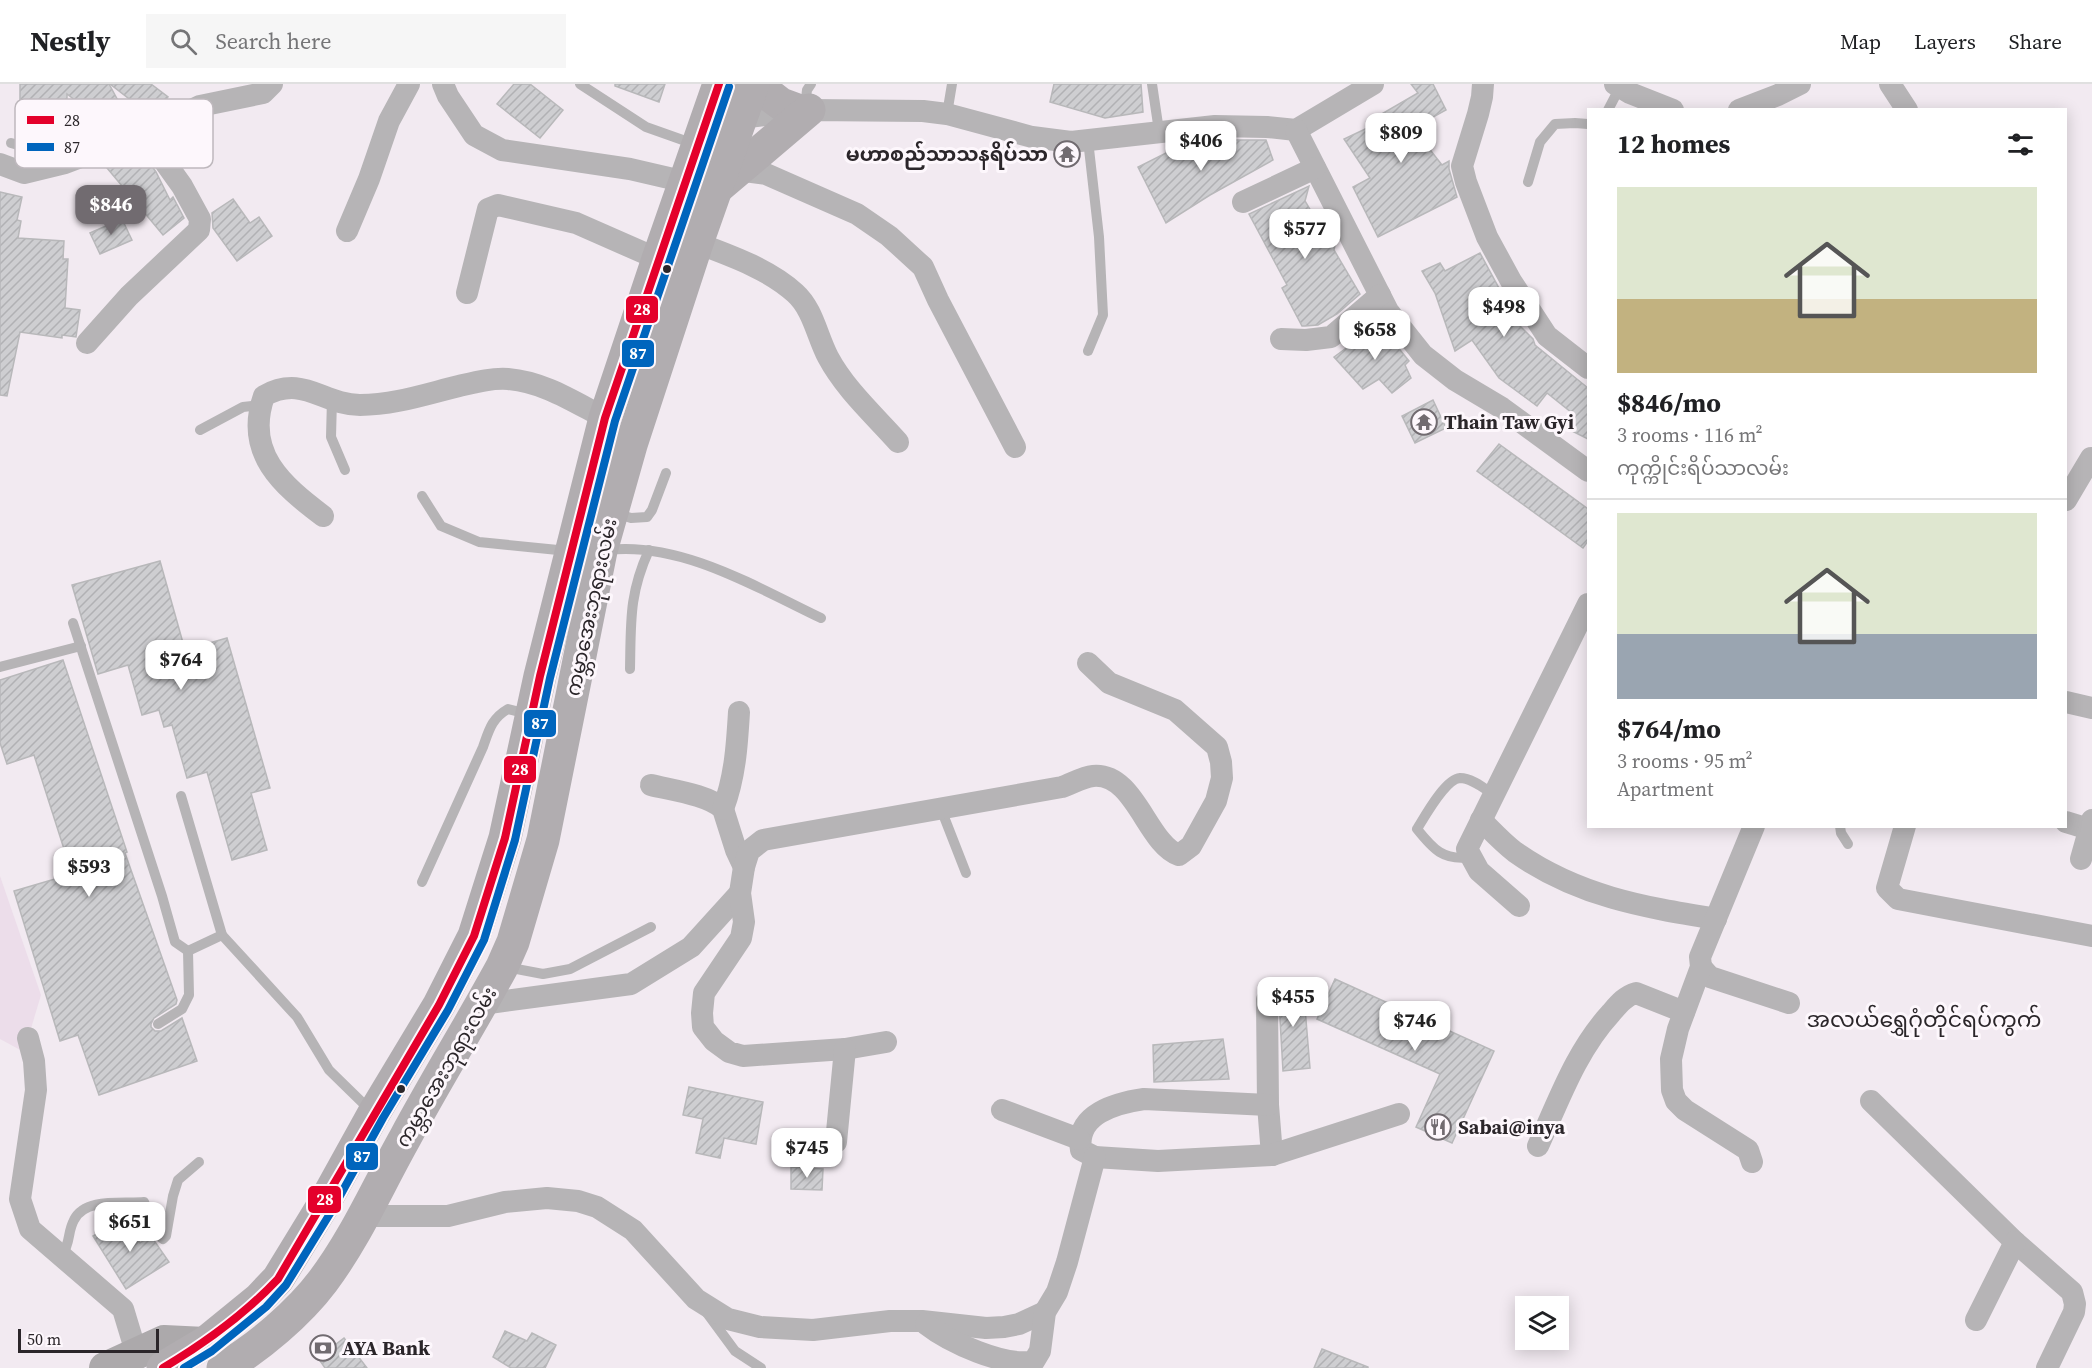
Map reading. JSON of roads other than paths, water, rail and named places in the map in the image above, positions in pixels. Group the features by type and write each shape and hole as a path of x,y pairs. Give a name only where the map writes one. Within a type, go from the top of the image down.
{"main road":[{"name":"ကမ္ဘာအေးဘုရားလမ်း","path":"713,180 697,145 724,103 754,84"},
{"path":"754,84 781,104 806,104"},
{"name":"ကမ္ဘာအေးဘုရားလမ်း","path":"220,1361 259,1299 278,1279 322,1207 439,1005 474,936 505,838 540,676 586,551 612,512 631,445 697,243 713,180 724,103"},
{"path":"713,180 806,104"},
{"name":"ကမ္ဘာအေးဘုရားလမ်း","path":"150,1360 220,1361 273,1332 299,1310 323,1281 364,1216 502,967 513,942 535,872 574,686 586,551 605,418 658,259 713,180"},
{"path":"540,676 574,686"},
{"path":"505,838 535,872"},
{"path":"367,1126 384,1178"},
{"path":"105,1368 150,1360"}],"street":[{"path":"213,103 263,93 272,84"},
{"path":"347,231 369,179 389,121 409,84"},
{"path":"443,84 448,96 474,135 502,150 713,180 766,174 857,214 889,236 923,267 1015,447"},
{"path":"724,103 806,104 923,111 947,114 1053,141 1071,142 1215,126 1296,130 1373,84"},
{"path":"1483,84 1478,114 1462,166 1466,182 1487,237 1547,336 1587,367"},
{"path":"1744,108 1800,84"},
{"path":"1890,84 1906,108"},
{"path":"1617,85 1630,93 1668,108"},
{"path":"1296,130 1388,311 1423,355 1455,380 1502,408 1587,470"},
{"path":"0,164 24,173 44,168"},
{"path":"87,343 129,296 199,230 200,219 168,168"},
{"path":"1243,202 1315,168"},
{"path":"467,293 488,209 498,205 576,223 658,259"},
{"path":"697,243 738,259 794,292 808,308 828,357 845,382 898,442"},
{"path":"1281,339 1306,340 1330,337 1380,295"},
{"path":"323,516 282,482 263,454 257,427 264,396 274,390 304,389 357,405 384,405 490,379 509,379 532,383 556,392 605,418"},
{"path":"2067,498 2091,458"},
{"path":"1519,906 1479,871 1467,849 1587,606"},
{"path":"886,1042 845,1049 743,1056 729,1052 714,1041 703,1027 704,993 741,938 744,922 740,893 749,851 763,840 1062,787 1093,776 1110,779 1120,787 1139,808 1159,839 1172,852 1179,855 1191,846 1216,801 1222,778 1217,747 1175,710 1109,683 1088,663"},
{"path":"2067,702 2092,708"},
{"path":"739,712 736,760 731,788 723,809 744,867"},
{"path":"651,785 709,801 723,809"},
{"path":"1481,820 1514,851 1561,880 1596,894 1640,906 1716,919"},
{"path":"2067,822 2091,824 2081,859"},
{"path":"1752,1162 1748,1150 1685,1110 1676,1101 1672,1090 1671,1059 1678,1029 1701,968 1700,957 1753,828"},
{"path":"1904,828 1887,888 1898,899 2092,936"},
{"path":"482,1004 631,984 691,947 740,893"},
{"path":"1701,968 1710,977 1789,1003"},
{"path":"1538,1146 1580,1052 1617,1005 1629,995 1636,993 1684,1012"},
{"path":"1268,1000 1268,1105 1272,1155"},
{"path":"28,1038 34,1061 36,1090 20,1199 30,1229 123,1309 150,1360"},
{"path":"836,1142 845,1049"},
{"path":"1268,1105 1144,1099 1124,1102 1104,1108 1092,1118 1083,1129 1079,1139 1081,1150 1095,1157 1158,1161 1272,1155 1399,1114"},
{"path":"1871,1101 2016,1242 2072,1293 2076,1304 2074,1312 2047,1368"},
{"path":"1002,1110 1079,1139"},
{"path":"922,1321 956,1344 990,1356 1027,1363 1035,1360 1040,1351 1045,1312 1057,1292 1067,1262 1095,1157"},
{"path":"364,1216 448,1216 505,1202 547,1198 578,1201 597,1207 633,1230 696,1299 728,1319 760,1327 813,1330 890,1321 922,1321 986,1328 1019,1324 1045,1312"},
{"path":"1976,1320 2016,1242"}],"lane":[{"path":"580,84 646,127 697,145"},
{"path":"947,114 952,84"},
{"path":"1152,84 1159,132"},
{"path":"1609,108 1617,85"},
{"path":"1527,182 1540,142 1555,124 1587,124"},
{"path":"1088,140 1099,237 1103,315 1088,351"},
{"path":"11,143 15,144"},
{"path":"332,399 330,420 332,437 345,470"},
{"path":"200,430 243,407 261,405"},
{"path":"612,512 631,518 647,517 652,510 666,473"},
{"path":"422,496 441,526 479,542 586,551 623,548 649,550 714,568 820,618"},
{"path":"630,669 631,607 638,574 649,550"},
{"path":"73,623 175,942 188,951"},
{"path":"0,667 81,646"},
{"path":"422,882 483,747 491,724 499,714 508,709 531,715"},
{"path":"1471,857 1457,859 1432,849 1417,829 1435,800 1455,780 1460,778 1475,782 1494,795"},
{"path":"181,796 222,935 297,1017 367,1126"},
{"path":"941,809 966,873"},
{"path":"1840,828 1848,844"},
{"path":"502,967 543,974 570,969 651,927"},
{"path":"188,951 222,935"},
{"path":"158,1024 182,1009 189,996 188,951"},
{"path":"62,1255 69,1245 74,1218 85,1209 99,1204 144,1202 159,1236 163,1239 166,1236 178,1180 199,1162"},
{"path":"696,1299 735,1351 761,1368"}],"place":[{"name":"မဟာစည်သာသနရိပ်သာ","path":"1067,154"},
{"name":"Thain Taw Gyi","path":"1424,422"},
{"name":"Sabai@inya","path":"1438,1127"},
{"name":"AYA Bank","path":"323,1348"}],"district":[{"name":"အလယ်ရွှေဂုံတိုင်ရပ်ကွက်","path":"1924,1019"}]}
